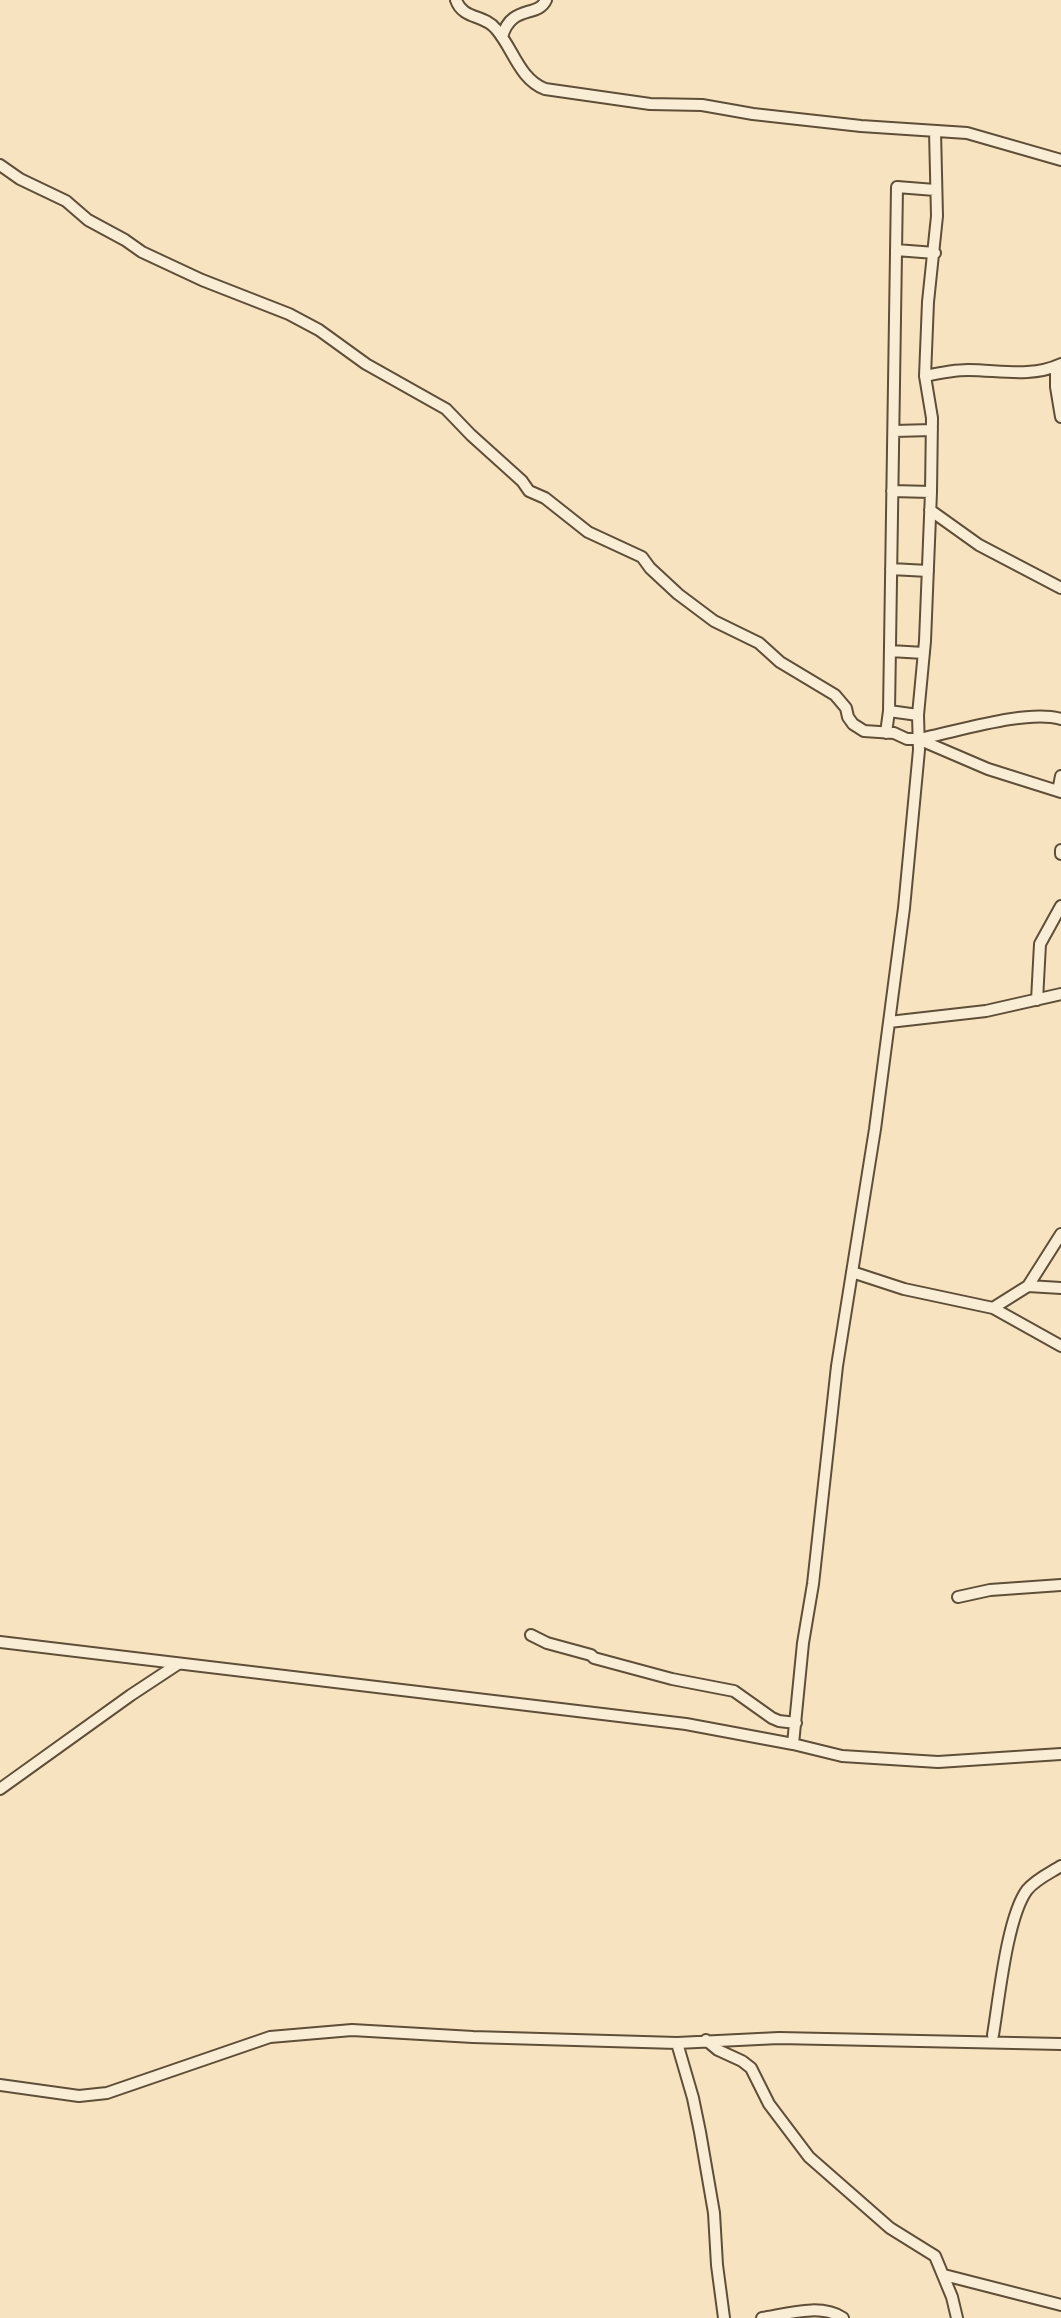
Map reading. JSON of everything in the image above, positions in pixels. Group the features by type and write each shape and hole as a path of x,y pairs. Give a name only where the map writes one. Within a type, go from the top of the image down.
{"street":[{"path":"456,0 462,11 489,23 502,37 523,72 534,84 545,89 650,104 702,105 797,119 902,130 967,133 1057,159 1061,172"},
{"path":"502,37 506,26 513,18 540,7 546,0"},
{"path":"794,1744 837,1366 875,1129 904,908 924,653 931,492 932,411 925,376 931,266 935,252 937,216 935,131"},
{"path":"0,165 20,179 66,201 88,220 142,252 202,280 289,314 319,330 366,364 438,404 522,481 529,491 545,498 588,532 642,557 650,568 678,594 707,616 733,632 759,643 780,662 835,695 846,708 853,724 864,731 918,739 1007,720 1042,716 1061,718"},
{"path":"886,733 889,711 897,186 935,190"},
{"path":"896,250 935,252"},
{"path":"925,376 969,370 1007,374 1040,371 1058,365 1056,387 1061,417"},
{"path":"894,431 932,430"},
{"path":"892,491 931,492"},
{"path":"930,510 979,545 1061,588"},
{"path":"891,569 927,571"},
{"path":"890,651 924,653"},
{"path":"889,711 918,715"},
{"path":"918,739 988,769 1060,791 1061,776"},
{"path":"1037,1000 1040,944 1061,906"},
{"path":"889,1022 986,1011 1061,994"},
{"path":"993,1308 1028,1286 1061,1234"},
{"path":"852,1272 904,1289 993,1308 1061,1346"},
{"path":"1028,1286 1061,1288"},
{"path":"958,1597 990,1590 1061,1585"},
{"path":"531,1635 547,1643 627,1668 734,1691 772,1718 796,1723"},
{"path":"0,1642 686,1724 794,1744 842,1756 938,1762 1061,1754"},
{"path":"0,1789 178,1664"},
{"path":"993,2035 1017,1911 1030,1887 1061,1866"},
{"path":"0,2085 79,2096 107,2092 270,2037 345,2030 676,2043 779,2038 1061,2044"},
{"path":"706,2040 718,2050 742,2061 751,2068 770,2104 809,2157 890,2228 934,2255 944,2275 957,2318"},
{"path":"676,2043 693,2098 700,2132 714,2213 717,2265 724,2318"},
{"path":"944,2275 1061,2305"},
{"path":"762,2318 808,2310 843,2318"}]}
